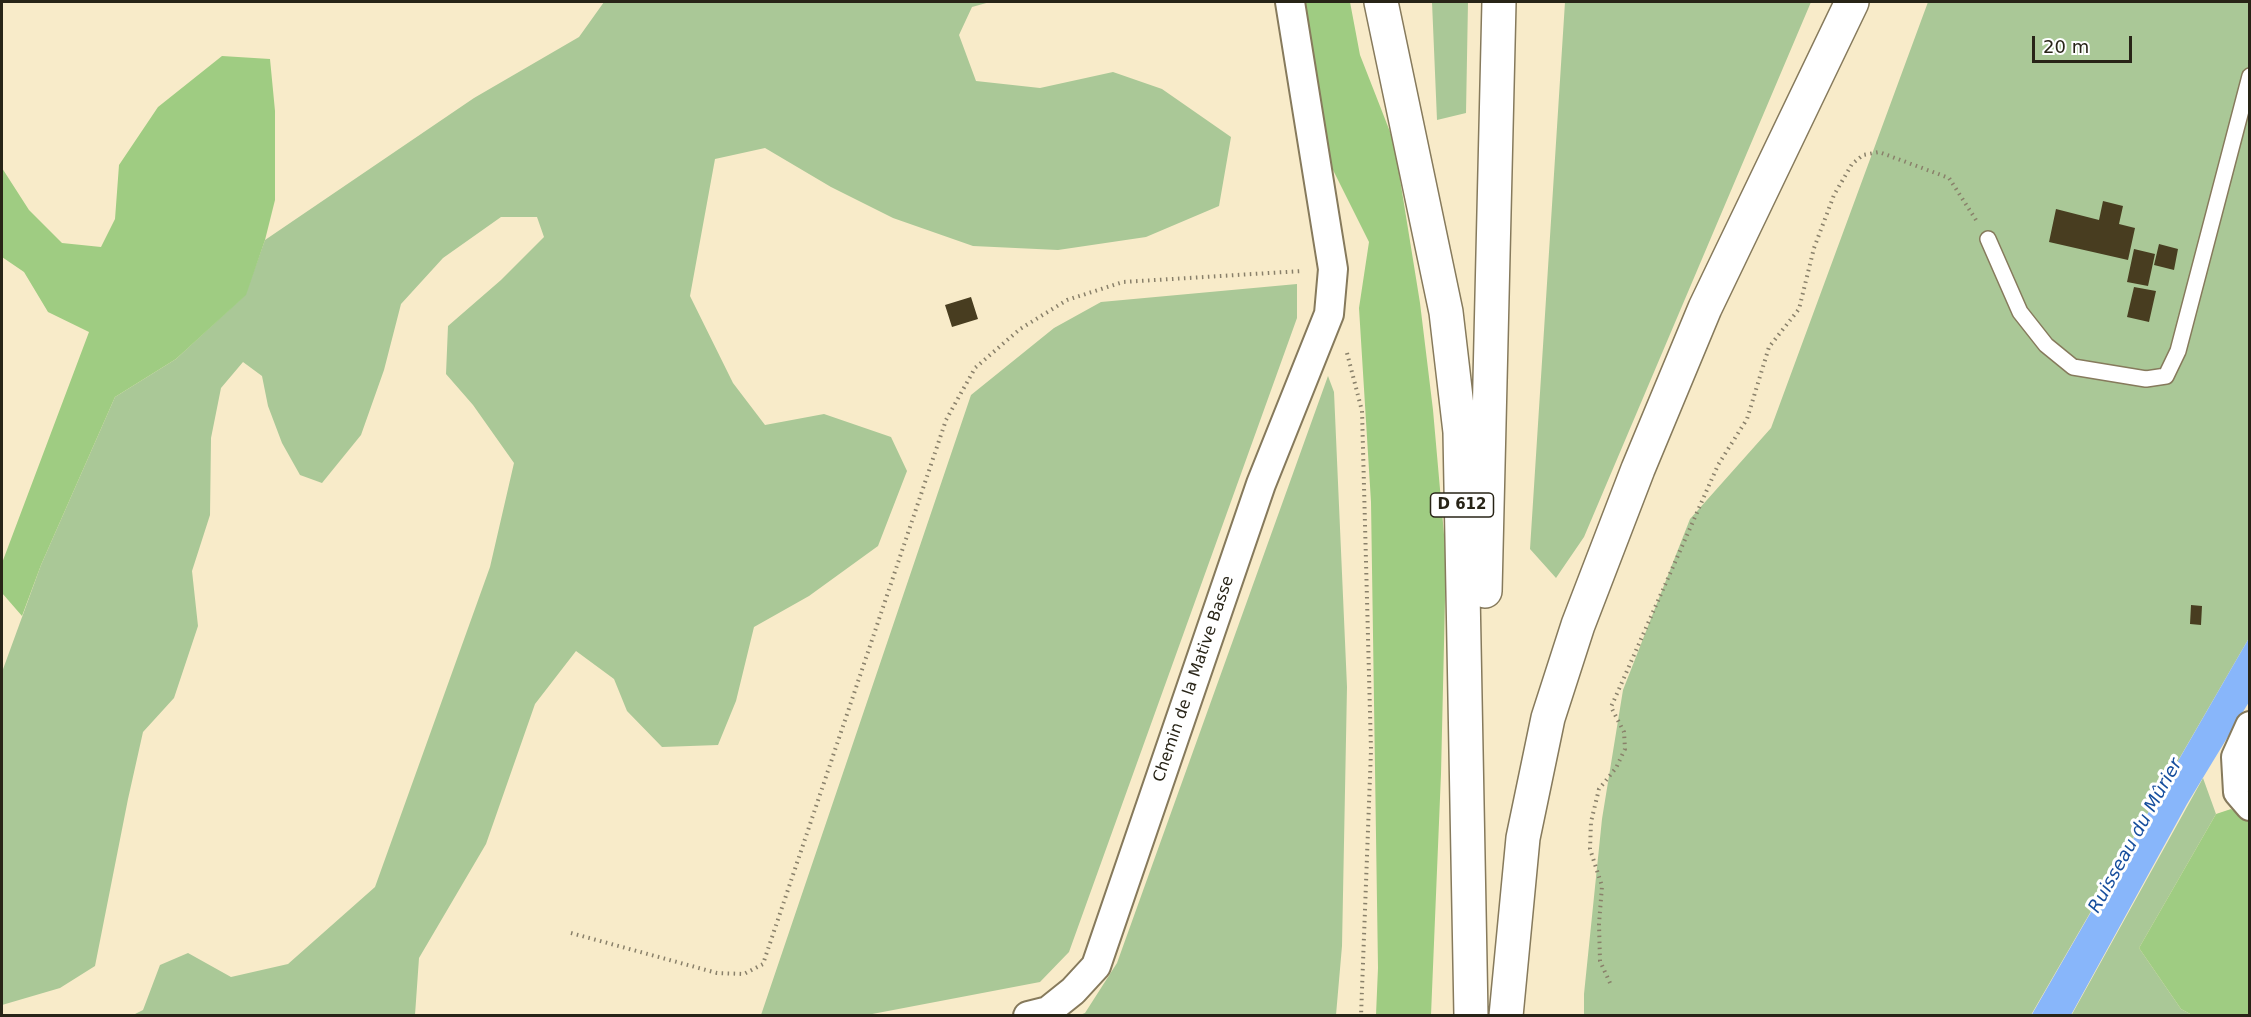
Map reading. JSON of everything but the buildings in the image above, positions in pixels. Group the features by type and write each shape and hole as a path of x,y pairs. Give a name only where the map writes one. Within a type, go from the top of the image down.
{"highway":[{"name":"D 612","path":"1381,2 1446,312 1460,432 1472,1016"},
{"name":"D 612","path":"1476,1016 1488,399 1499,2"},
{"path":"1506,1016 1523,838 1548,718 1578,625 1638,469 1705,308 1852,2"}],"street":[{"name":"Chemin de la Mative Basse","path":"1028,1016 1048,1011 1073,991 1096,966 1261,484 1329,314 1333,269 1290,2"},
{"path":"2250,726 2236,757 2238,792 2250,806"}],"lane":[{"path":"1988,239 2020,312 2046,345 2073,368 2146,379 2166,376 2178,351 2250,76"}],"path":[{"path":"1610,983 1600,961 1599,924 1602,886 1590,849 1591,822 1599,789 1616,768 1625,749 1624,732 1611,707 1718,465 1747,419 1769,347 1799,309 1814,248 1834,195 1852,164 1863,155 1880,152 1949,178 1988,239"},
{"path":"571,933 717,973 744,974 763,963 946,420 975,368 1020,329 1067,300 1123,282 1333,269"},
{"path":"1329,314 1350,358 1362,411 1371,750 1361,1016"}],"green space":[{"path":"604,2 990,2 972,7 959,35 976,81 1040,88 1113,72 1162,89 1231,137 1219,206 1146,237 1058,250 973,246 893,218 831,187 765,148 715,159 690,296 733,383 765,425 824,414 891,437 907,471 878,546 809,596 754,627 736,701 718,745 662,747 627,711 614,679 576,651 535,704 486,844 419,958 415,1015 133,1015 143,1010 160,965 188,953 231,977 288,964 375,887 490,567 514,463 473,405 446,374 448,326 501,280 544,237 537,217 501,217 443,258 401,304 384,370 361,435 322,483 300,475 282,443 268,406 262,376 243,362 221,388 211,438 210,515 192,571 198,626 174,698 143,732 95,966 60,988 2,1005 2,672 41,565 115,397 176,359 245,295 265,240 474,98 579,37"},
{"path":"1303,2 1350,2 1360,55 1394,142 1420,303 1433,410 1446,557 1441,774 1431,1015 1376,1015 1378,968 1371,502 1359,308 1369,242 1328,160"},
{"path":"1432,2 1468,2 1466,113 1437,120"},
{"path":"1565,2 1811,2 1584,537 1556,578 1530,549"},
{"path":"1928,2 2249,2 2249,638 2031,1015 1584,1016 1584,994 1602,819 1623,690 1690,519 1771,428"},
{"path":"222,56 270,59 275,111 275,200 265,240 246,295 176,359 115,397 41,565 22,616 2,593 2,563 89,332 48,312 24,272 2,257 2,168 29,210 62,243 101,247 115,219 119,165 158,107"},
{"path":"1297,284 1297,318 1069,952 1040,982 867,1015 761,1015 971,395 1054,328 1101,302"},
{"path":"1328,376 1334,392 1347,687 1342,946 1336,1015 1080,1015 1085,1013 1117,963"},
{"path":"2203,778 2216,814 2139,948 2181,1009 2192,1015 2071,1016"},
{"path":"2231,809 2249,822 2249,1015 2192,1015 2181,1009 2139,948 2216,814"}],"water":[{"name":"Ruisseau du Mûrier","path":"2249,638 2249,702 2187,804 2071,1015 2031,1016"}]}
